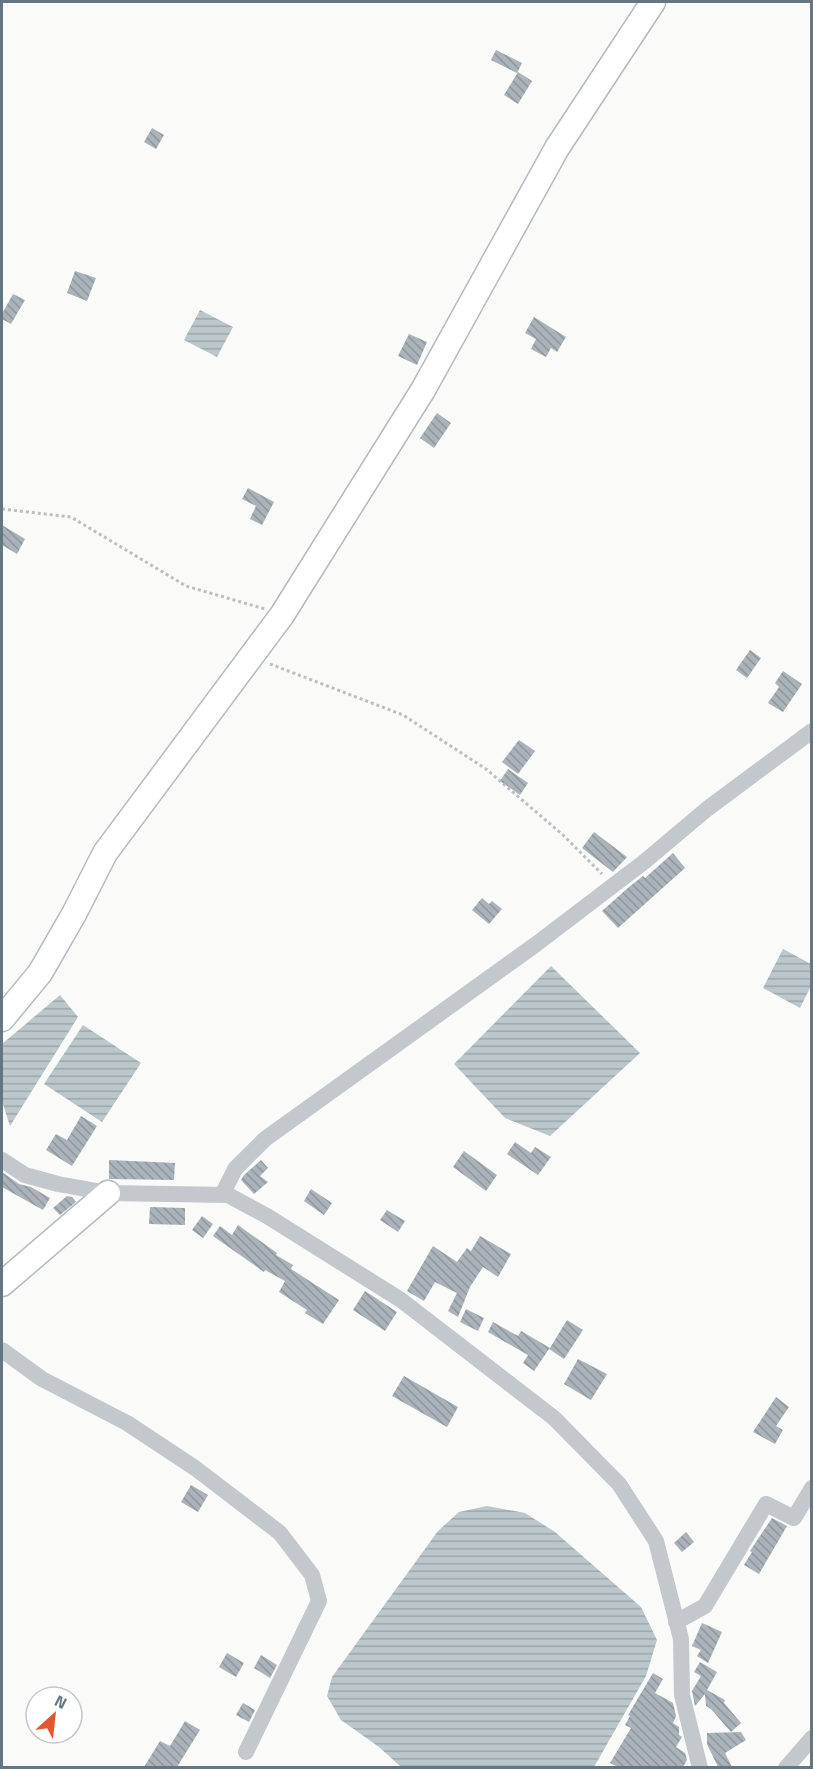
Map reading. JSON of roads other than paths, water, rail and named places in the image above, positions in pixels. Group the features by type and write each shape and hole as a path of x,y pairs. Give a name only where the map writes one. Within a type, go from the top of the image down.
{"street":[{"path":"2,1019 40,973 105,853 282,615 423,390 557,148 652,2"},
{"path":"222,1195 235,1169 265,1139 535,945 644,862 707,809 812,731"},
{"path":"2,1160 25,1175 58,1184 108,1193 228,1195 267,1216 401,1300 554,1418 619,1484 656,1541 681,1639 682,1695 700,1767"},
{"path":"2,1284 108,1193"},
{"path":"2,1350 42,1380 128,1423 195,1468 280,1533 312,1575 319,1601 246,1752"},
{"path":"676,1623 705,1606 766,1504 794,1518 812,1488"},
{"path":"786,1767 812,1738"}]}
